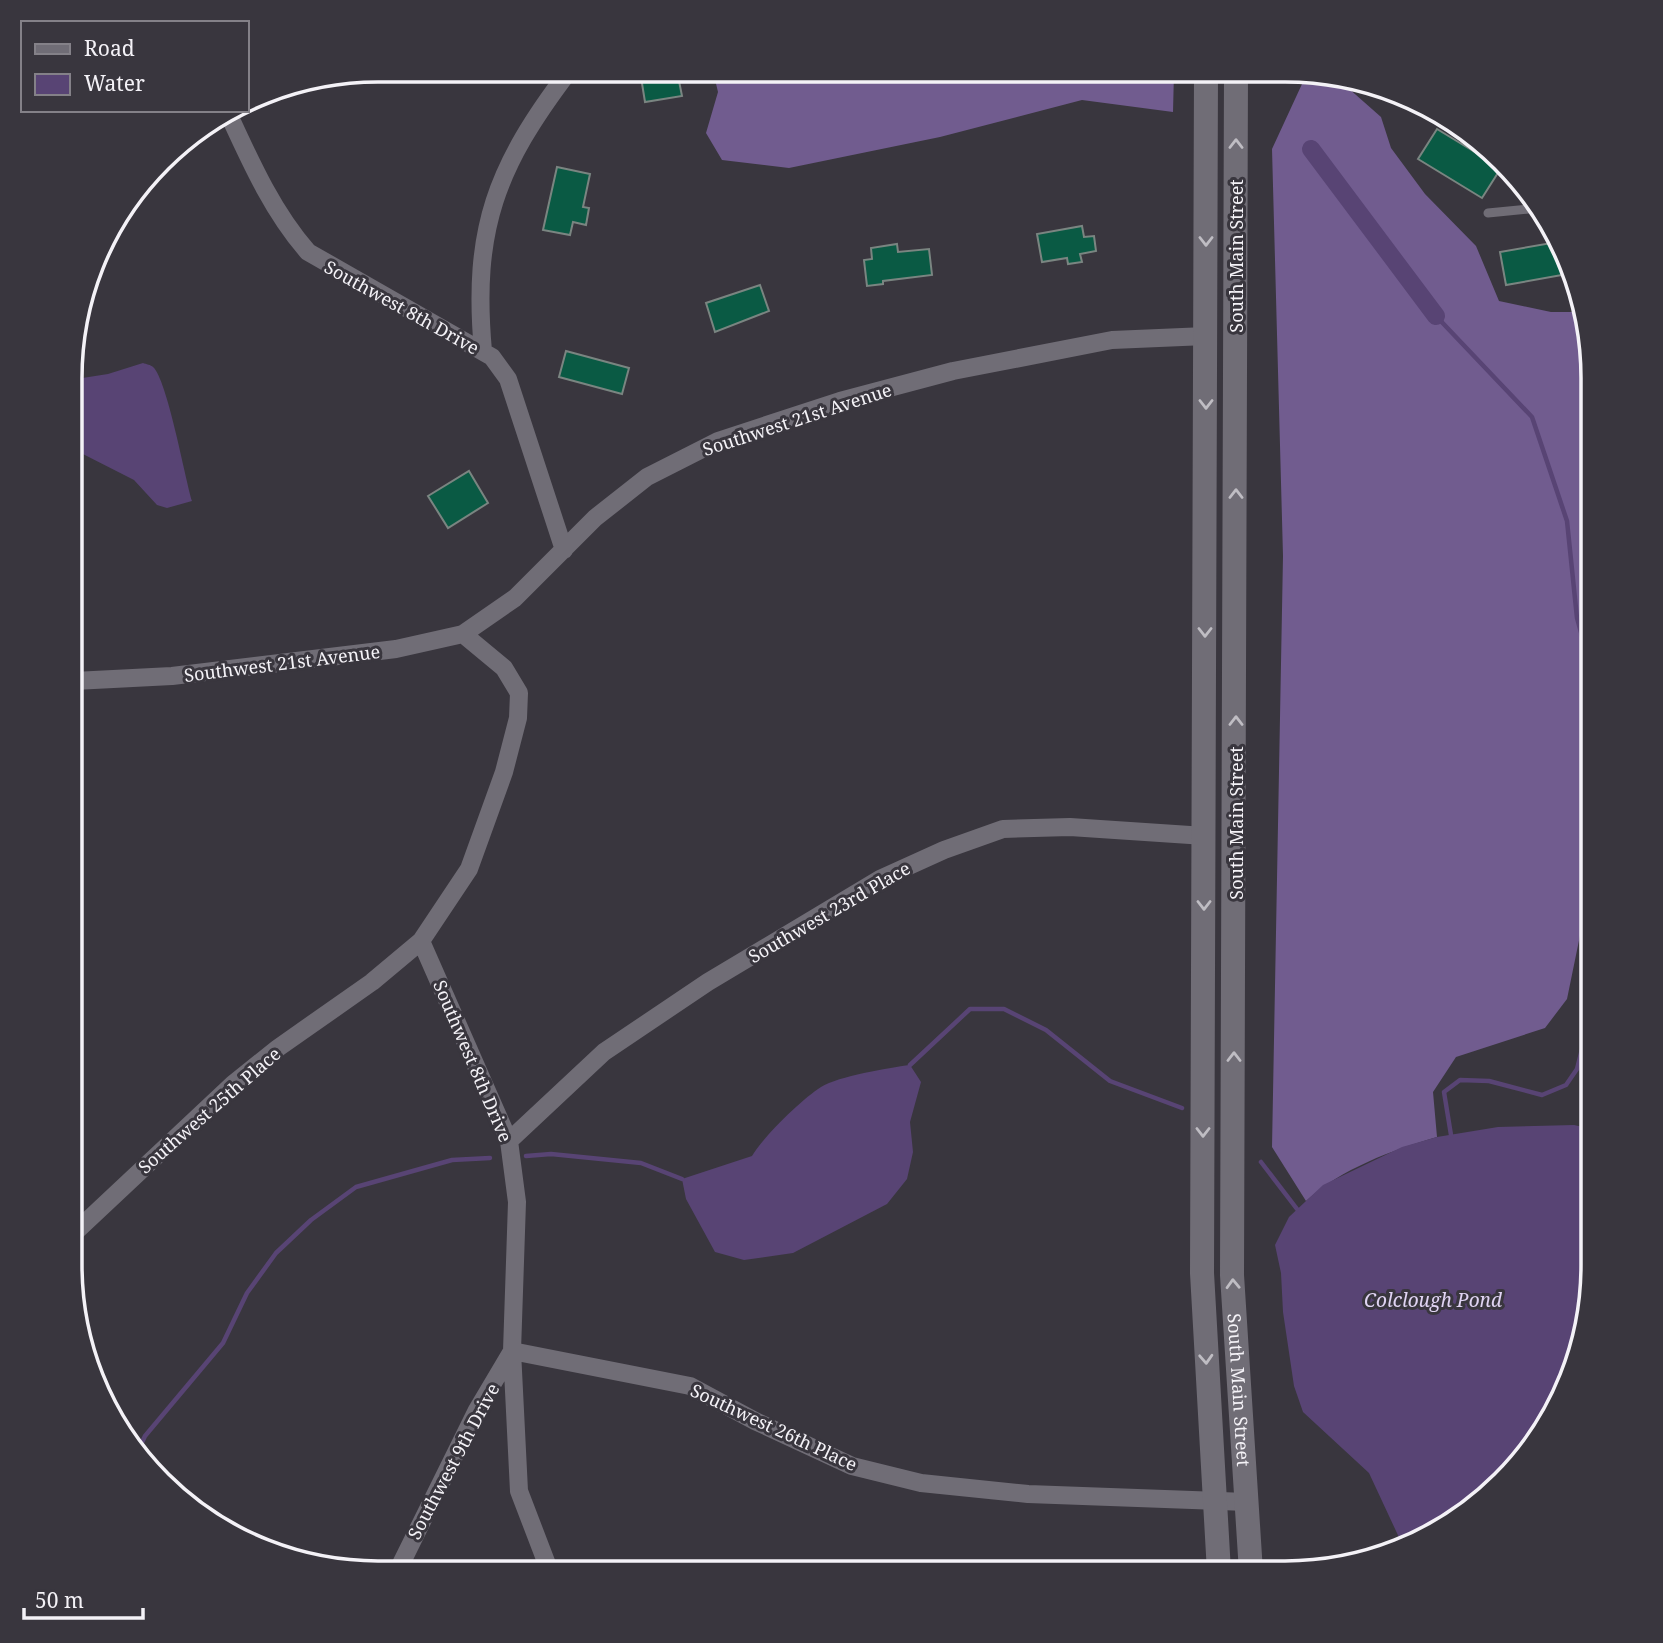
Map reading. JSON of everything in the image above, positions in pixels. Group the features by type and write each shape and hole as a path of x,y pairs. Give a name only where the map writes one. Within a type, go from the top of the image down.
{"main road":[{"name":"South Main Street","path":"1206,82 1202,1273 1218,1561"},
{"name":"South Main Street","path":"1236,82 1236,838 1232,1275 1250,1561"},
{"path":"1206,336 1236,339"},
{"path":"1205,836 1236,838"}],"street":[{"path":"483,351 479,288 491,210 510,157 538,111 560,82"},
{"name":"Southwest 8th Drive","path":"232,121 250,162 289,230 308,252 447,334 483,351 508,379 564,550"},
{"name":"Southwest 21st Avenue","path":"82,681 172,676 396,649 463,635 515,598 595,518 647,477 718,441 840,401 953,371 1112,341 1206,336"},
{"path":"421,941 469,869 504,772 518,718 519,693 504,668 463,635"},
{"name":"Southwest 23rd Place","path":"509,1141 604,1052 708,982 880,879 944,850 1003,828 1070,827 1205,836"},
{"name":"Southwest 8th Drive","path":"421,941 509,1141 517,1202 512,1351 519,1491 546,1561"},
{"name":"Southwest 25th Place","path":"82,1226 233,1084 278,1048 372,982 421,941"},
{"name":"Southwest 26th Place","path":"512,1351 691,1386 755,1421 852,1466 922,1483 1028,1494 1247,1502"},
{"name":"Southwest 9th Drive","path":"402,1561 477,1410 512,1351"}],"lane":[{"path":"1488,212 1527,209"}],"shaded area":[{"path":"716,82 1174,82 1173,112 1082,100 940,137 789,168 722,160 706,133 718,92"},
{"path":"1302,84 1350,89 1381,117 1391,148 1425,194 1476,246 1499,301 1551,312 1573,312 1581,378 1581,931 1567,999 1545,1028 1456,1057 1433,1092 1437,1137 1402,1148 1351,1170 1306,1201 1272,1147 1283,556 1272,149"}],"water":[{"path":"143,363 153,367 164,390 192,501 167,508 157,505 134,480 82,454 82,378 108,374"},
{"path":"910,1065 921,1082 910,1122 913,1152 907,1179 887,1204 793,1253 744,1260 715,1252 686,1199 682,1179 752,1156 804,1100 829,1083 877,1070"},
{"name":"Colclough Pond","path":"1498,1127 1581,1127 1581,1265 1571,1342 1541,1413 1507,1460 1465,1500 1433,1521 1399,1538 1369,1473 1303,1412 1294,1386 1283,1312 1281,1273 1275,1245 1289,1217 1323,1185 1402,1147 1437,1137"}],"building":[{"path":"642,82 679,82 682,96 645,102"},
{"path":"1437,129 1477,153 1498,173 1482,198 1418,159"},
{"path":"557,167 590,174 583,207 589,208 586,225 573,222 570,235 543,230"},
{"path":"1082,226 1084,237 1094,236 1096,251 1080,254 1082,262 1068,264 1067,258 1042,262 1037,234"},
{"path":"897,244 898,252 929,249 932,275 883,281 883,284 867,286 864,260 872,259 871,248"},
{"path":"1548,244 1562,275 1506,285 1500,252"},
{"path":"760,285 769,311 715,332 706,303"},
{"path":"566,351 629,368 622,394 559,377"},
{"path":"469,471 488,503 448,528 428,496"}],"waterway":[{"path":"1311,149 1436,316"},
{"path":"1436,316 1532,417 1567,521 1577,618 1581,632"},
{"path":"910,1065 970,1009 1004,1009 1046,1030 1110,1081 1182,1108"},
{"path":"1451,1135 1444,1092 1460,1080 1489,1081 1542,1095 1566,1085 1577,1069 1581,1053"},
{"path":"526,1156 551,1154 641,1163 682,1179"},
{"path":"142,1443 223,1343 247,1293 276,1253 311,1220 356,1187 452,1160 490,1158"},
{"path":"1261,1162 1297,1209"}]}
